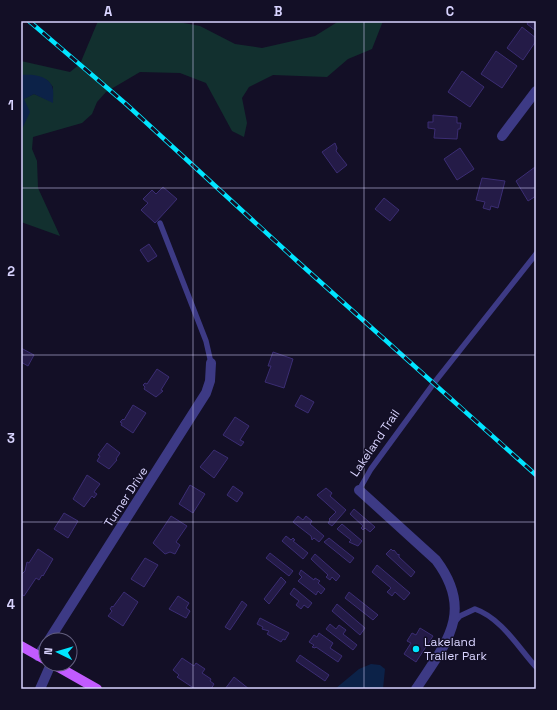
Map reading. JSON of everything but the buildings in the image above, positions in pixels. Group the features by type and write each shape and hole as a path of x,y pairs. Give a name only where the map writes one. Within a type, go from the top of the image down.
{"main road":[{"path":"21,646 38,656"},
{"path":"66,672 97,689"}],"street":[{"path":"502,136 536,91"},
{"name":"Turner Drive","path":"54,632 206,394 210,381 211,363"},
{"name":"Lakeland Trail","path":"359,490 436,560 446,574 456,598 456,611 453,624 446,640 416,689"},
{"path":"40,689 48,672"}],"lane":[{"path":"160,223 206,341 211,363"},
{"name":"Lakeland Trail","path":"359,490 371,469 434,383 536,254"},
{"path":"453,624 460,616 475,609 485,613 500,626 536,667"}],"green space":[{"path":"98,21 173,21 200,26 235,44 262,48 315,36 339,21 383,21 372,49 348,59 327,77 273,75 249,87 242,98 247,123 244,137 232,131 206,83 180,73 140,72 106,92 97,102 92,114 82,123 33,137 32,149 37,161 38,188 60,236 21,222 21,128 23,127 23,99 34,94 53,102 53,87 47,80 21,75 21,61 70,72 80,64"}],"water":[{"path":"21,75 39,76 50,82 53,90 53,103 34,94 24,99 30,112 23,127 21,128"},
{"path":"371,664 380,665 385,669 383,689 335,689 359,669"}],"railway":[{"path":"29,21 126,104 297,261 536,475"}],"place":[{"name":"Lakeland Trailer Park","path":"416,649"}]}
